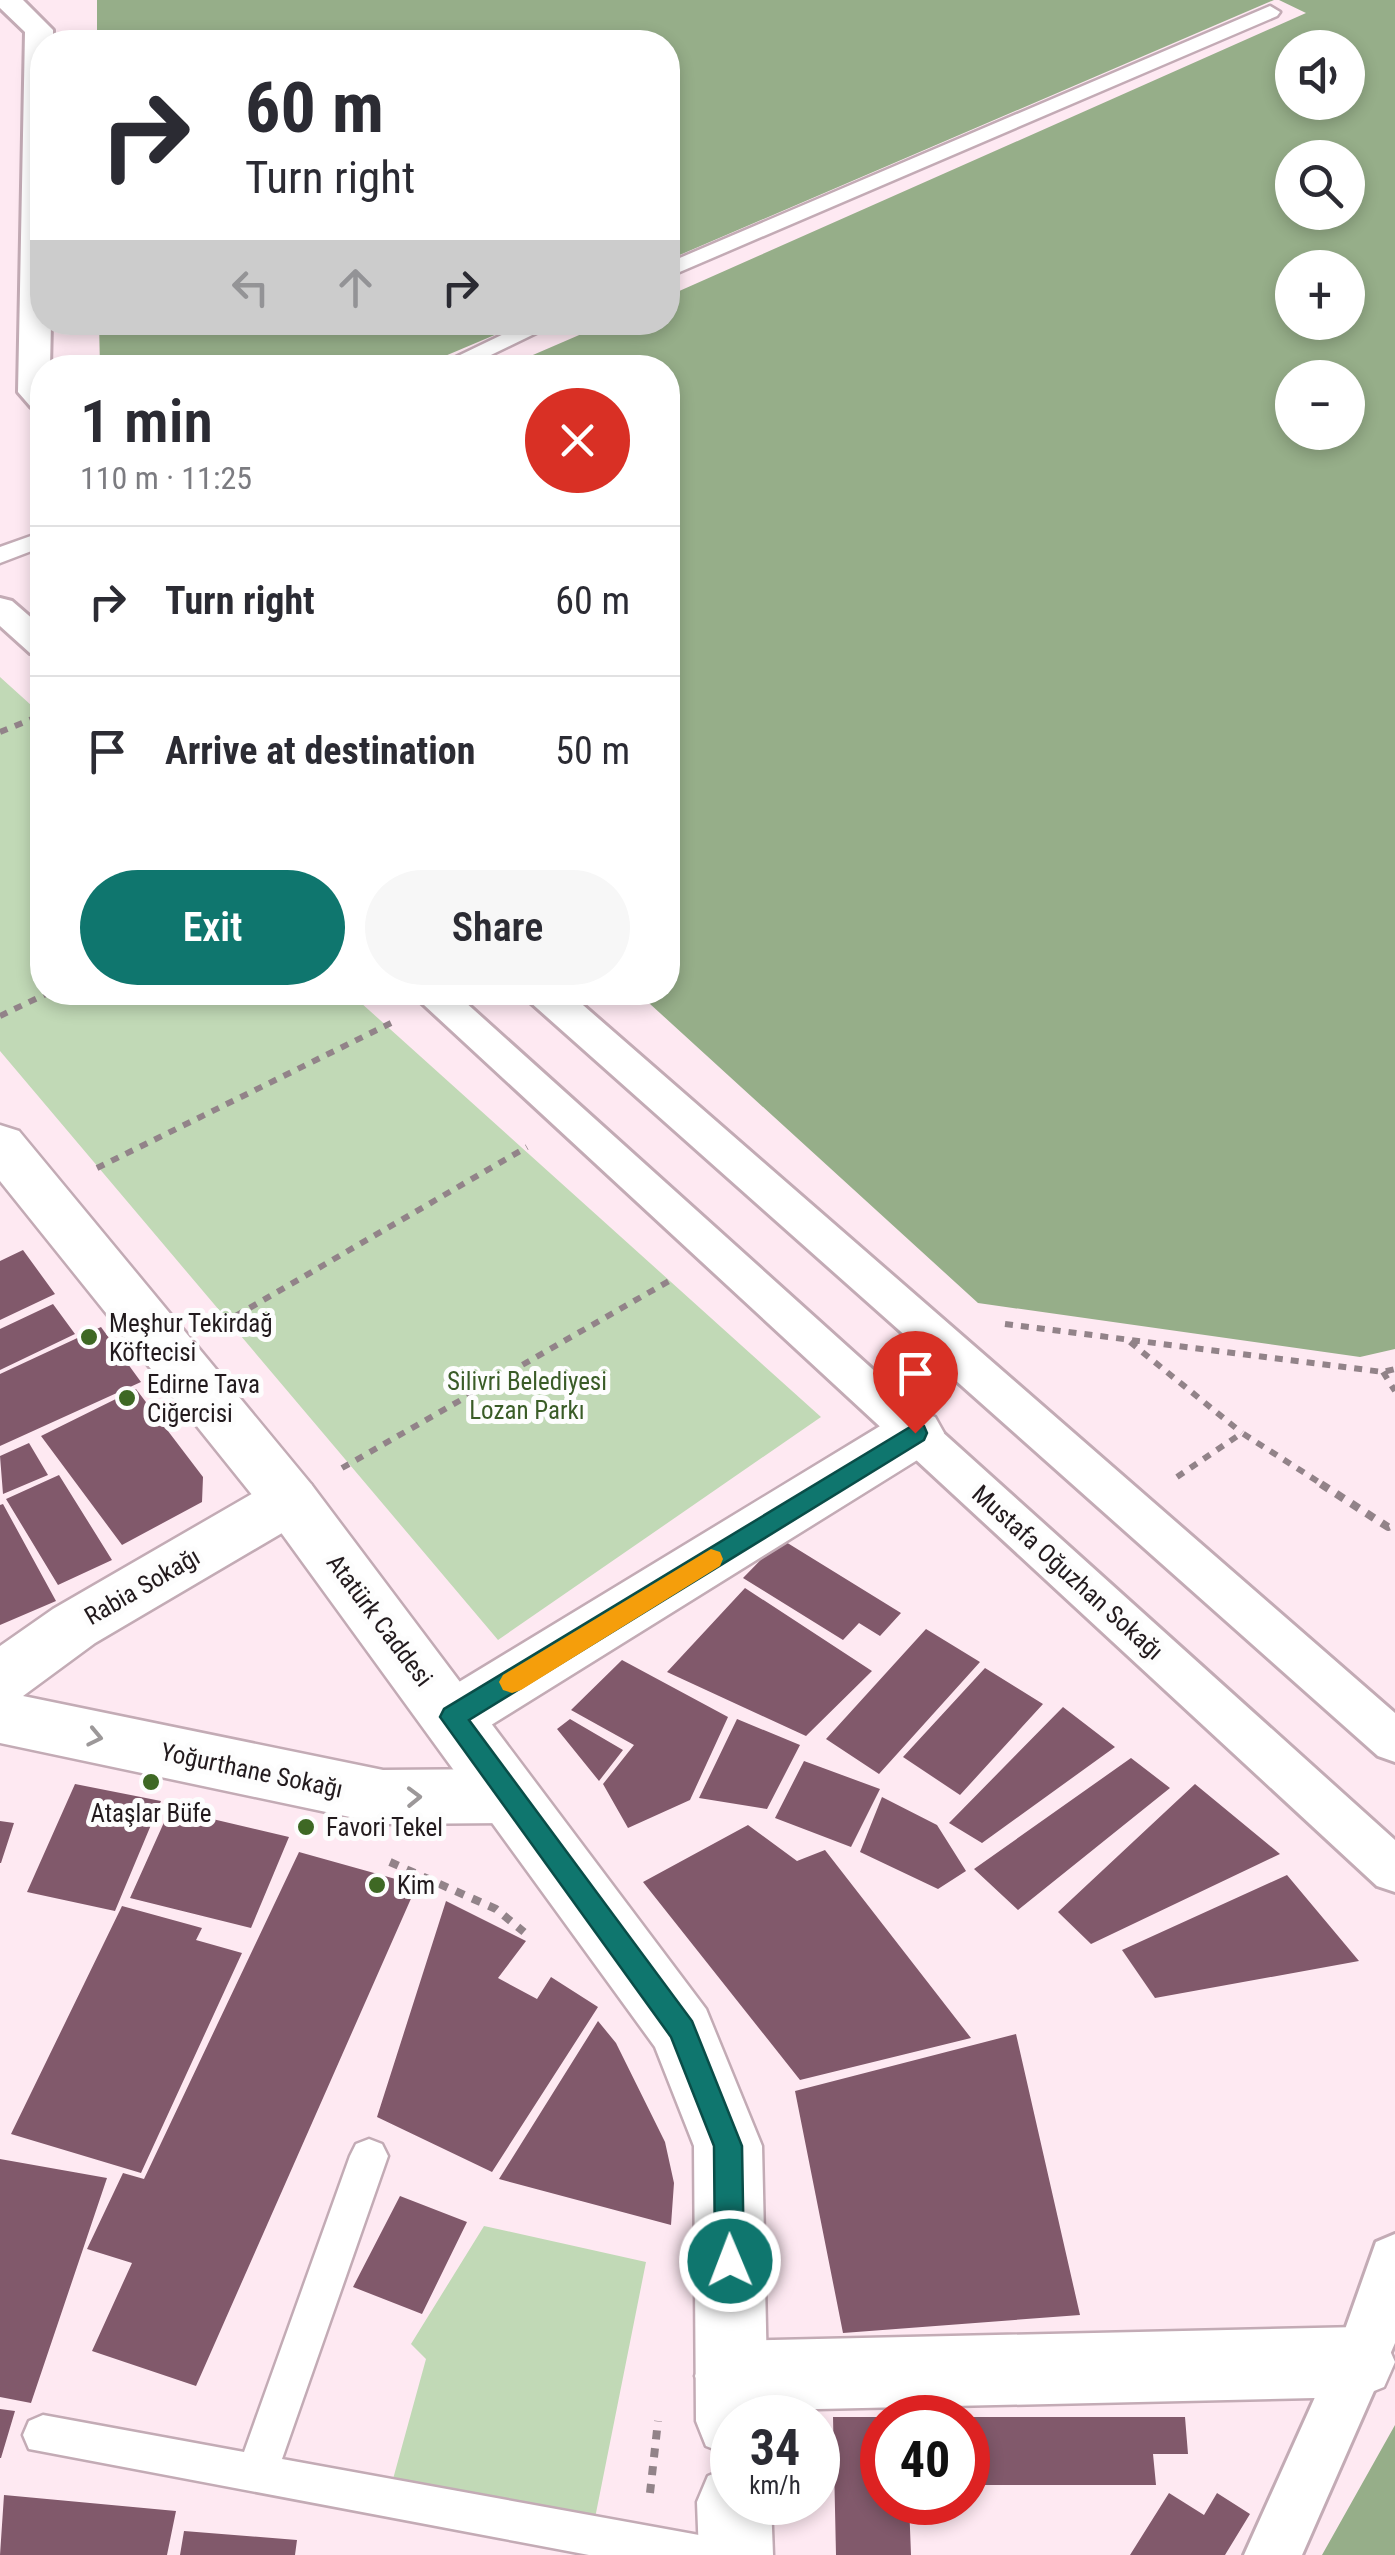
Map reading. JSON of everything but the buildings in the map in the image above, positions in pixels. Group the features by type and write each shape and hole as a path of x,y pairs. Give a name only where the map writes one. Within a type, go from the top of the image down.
{"street":[{"path":"7,0 38,30"},
{"path":"0,608 30,634"},
{"name":"Mustafa Oğuzhan Sokağı","path":"443,1005 1395,1870"},
{"path":"558,1005 1395,1742"},
{"name":"Atatürk Caddesi","path":"0,1144 312,1487 453,1717 507,1796 682,2030 728,2146 732,2395"},
{"path":"453,1717 915,1433"},
{"name":"Rabia Sokağı","path":"0,1680 74,1626 312,1487"},
{"name":"Yoğurthane Sokağı","path":"0,1717 383,1797 507,1796"},
{"path":"1272,2555 1359,2362 1395,2260"},
{"path":"784,2395 1359,2362"},
{"path":"735,2525 736,2555"}],"lane":[{"path":"680,266 1270,12"},
{"path":"473,355 519,335"},
{"path":"0,556 30,543"},
{"path":"258,2472 369,2156"},
{"path":"43,2435 699,2555"}],"path":[{"path":"0,732 30,720"},
{"path":"0,1016 30,1002"},
{"path":"42,1194 415,1005"},
{"path":"216,1327 571,1122"},
{"path":"312,1487 717,1254"},
{"path":"903,1310 1130,1342 1383,1372 1395,1369"},
{"path":"1130,1342 1242,1432 1388,1527 1395,1524"},
{"path":"1383,1372 1395,1391"},
{"path":"1130,1510 1242,1432"},
{"path":"378,1857 496,1909 538,1942"},
{"path":"643,2545 660,2409"}],"green space":[{"name":"Silivri Belediyesi Lozan Parkı","path":"0,677 30,704 30,1005 363,1005 821,1417 498,1640 0,1051"},
{"path":"484,2226 646,2262 595,2518 390,2490 426,2359 411,2344"}],"shaded area":[{"path":"97,0 1274,0 680,255 680,30 97,30"},
{"path":"1279,0 1395,0 1395,1349 1360,1357 978,1303 651,1005 680,1005 680,355 533,355 579,335 680,335 680,291 1306,13"},
{"path":"99,335 495,335 447,355 100,355"},
{"path":"1395,2425 1395,2555 1322,2555"}],"slow traffic":[{"path":"512,1682 711,1559"}],"place":[{"name":"Meşhur Tekirdağ Köftecisi","path":"89,1337"},
{"name":"Edirne Tava Ciğercisi","path":"127,1398"},
{"name":"Ataşlar Büfe","path":"151,1782"},
{"name":"Favori Tekel","path":"306,1827"},
{"name":"Kim","path":"377,1885"}],"route":[{"path":"730,2261 728,2146 682,2030 507,1796 453,1717 915,1433"}]}
